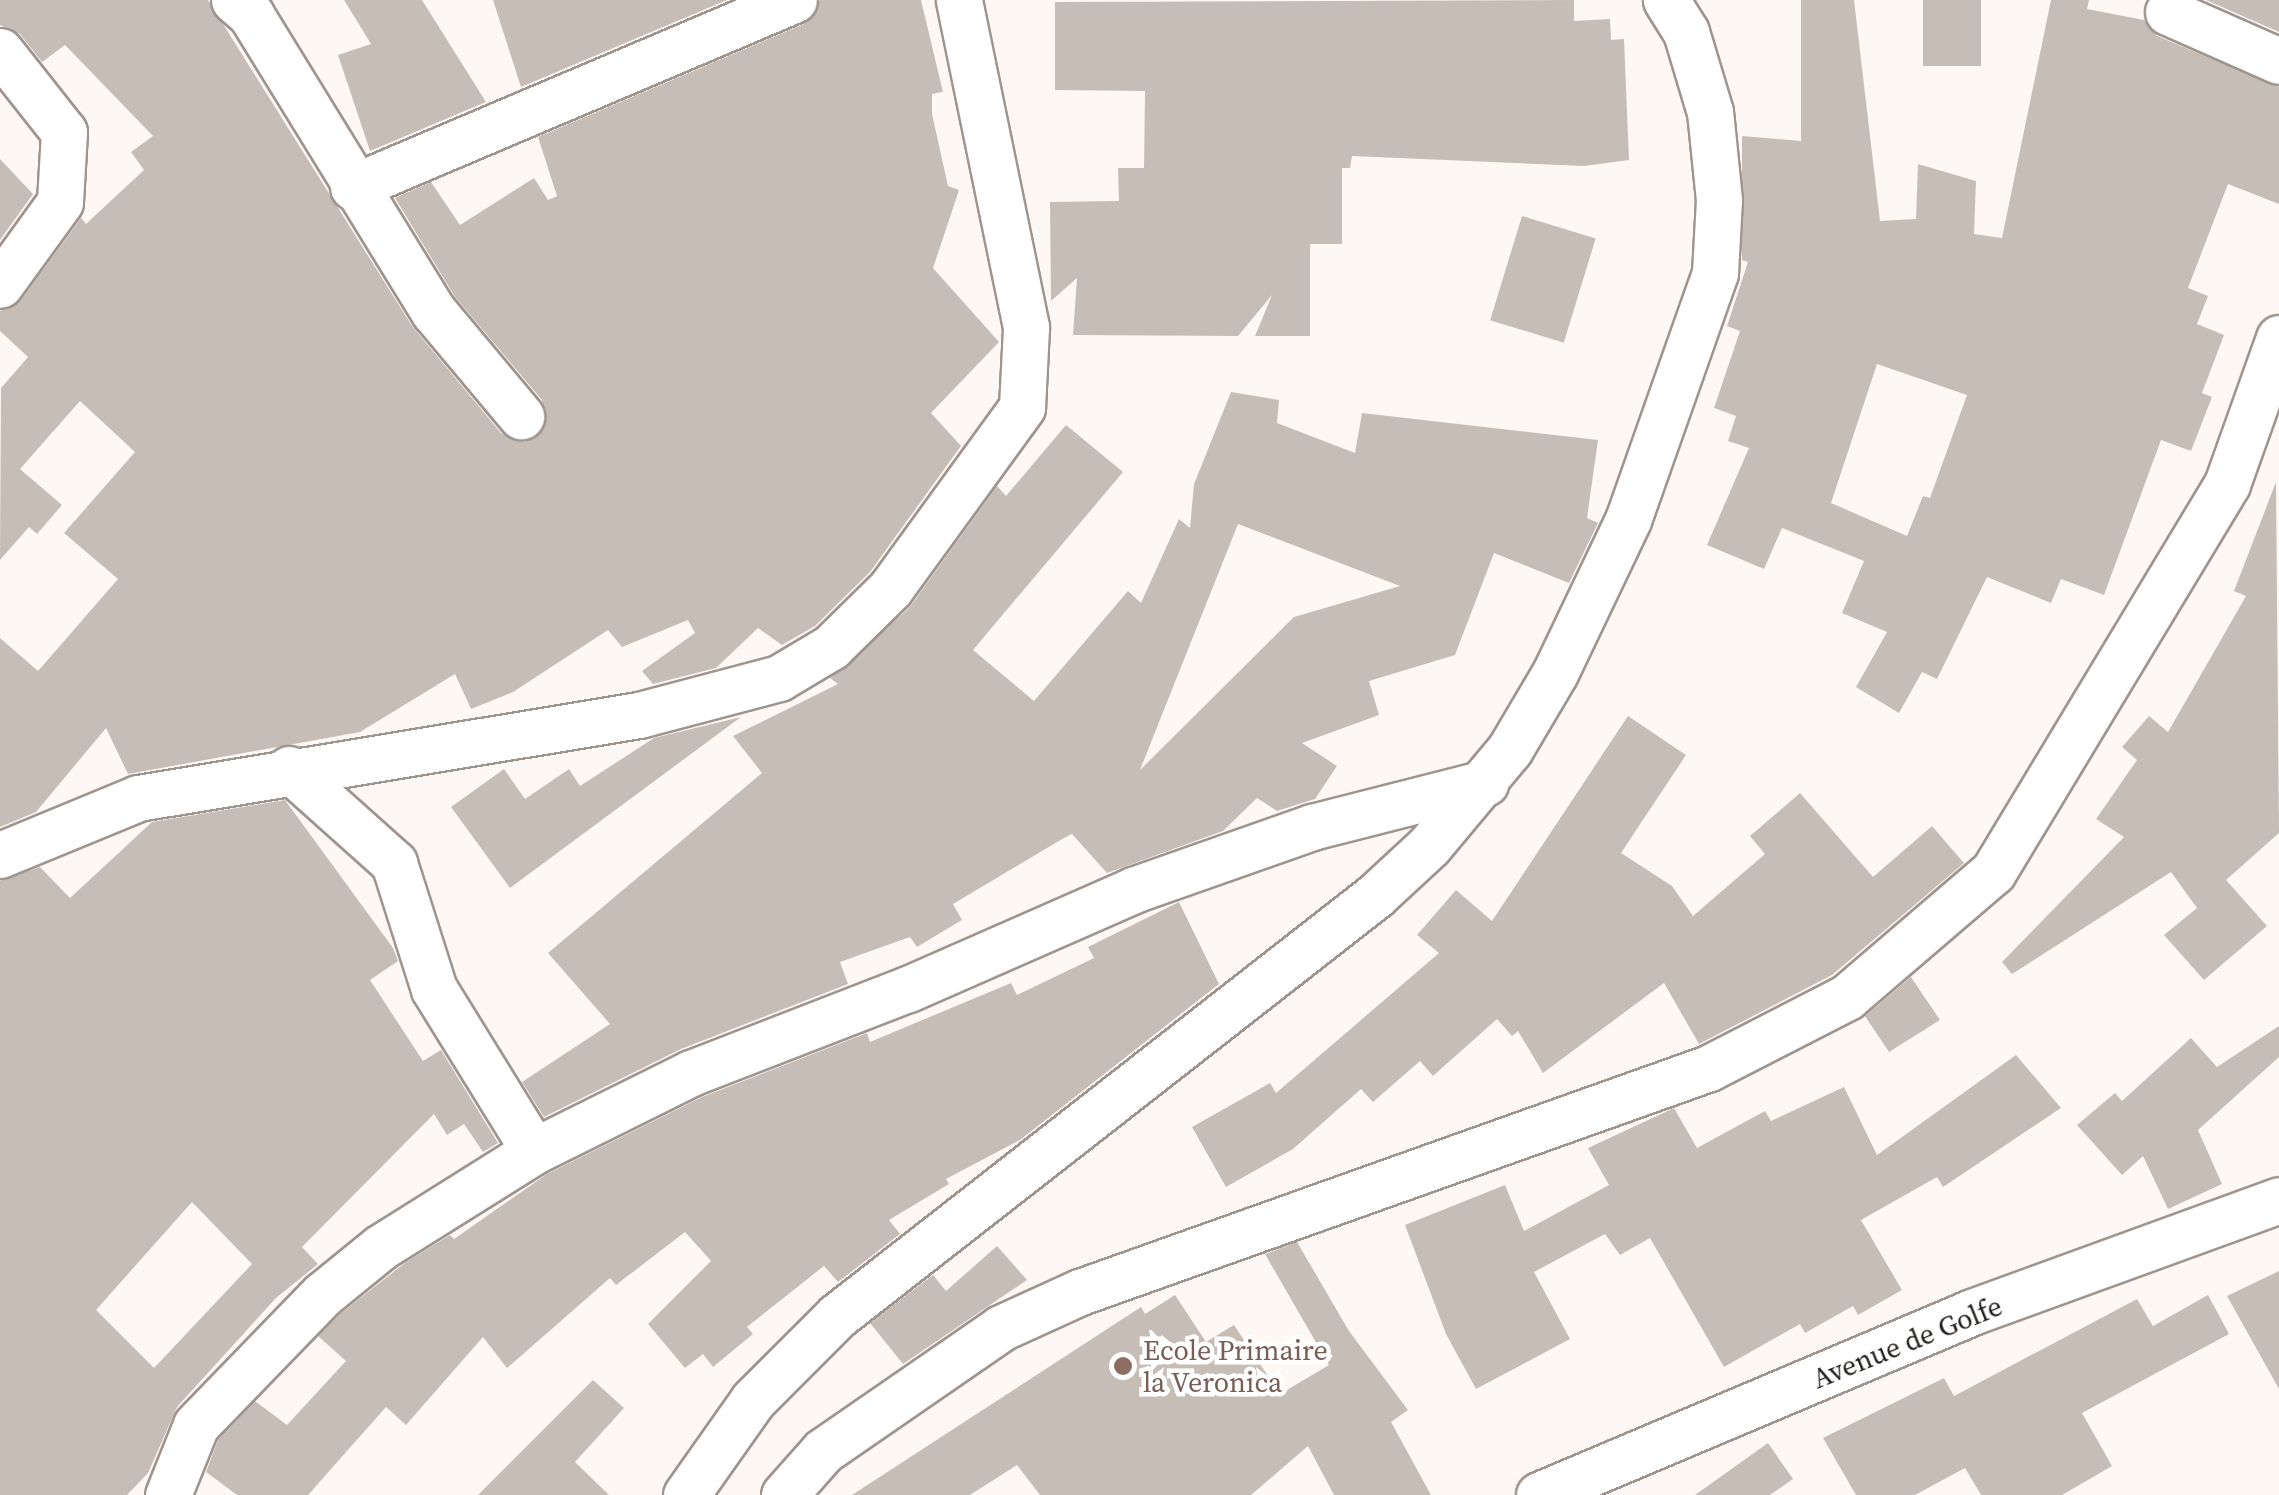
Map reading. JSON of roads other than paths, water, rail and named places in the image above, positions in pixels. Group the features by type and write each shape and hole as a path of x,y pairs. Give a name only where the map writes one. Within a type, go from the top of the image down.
{"street":[{"path":"234,0 251,16 353,187 434,312 522,416"},
{"path":"353,187 794,0"},
{"path":"0,855 138,798 289,769 639,714 779,678 832,647 890,589 1022,407 1026,327 960,0"},
{"path":"686,1495 753,1400 837,1316 1375,896 1485,783 1555,673 1628,520 1715,273 1719,200 1710,112 1686,32 1666,0"},
{"path":"2168,12 2279,62"},
{"path":"0,51 64,132 60,202 0,285"},
{"path":"784,1495 824,1452 1001,1328 1080,1292 1709,1068 1847,998 1993,872 2227,484 2279,338"},
{"path":"289,769 394,863 434,989 534,1151"},
{"path":"168,1495 196,1424 322,1295 381,1246 534,1151 691,1074 908,989 1132,890 1312,827 1485,783"},
{"name":"Avenue de Golfe","path":"1539,1495 1972,1312 2279,1200"}],"place":[{"name":"Ecole Primaire la Veronica","path":"1123,1366"}]}
